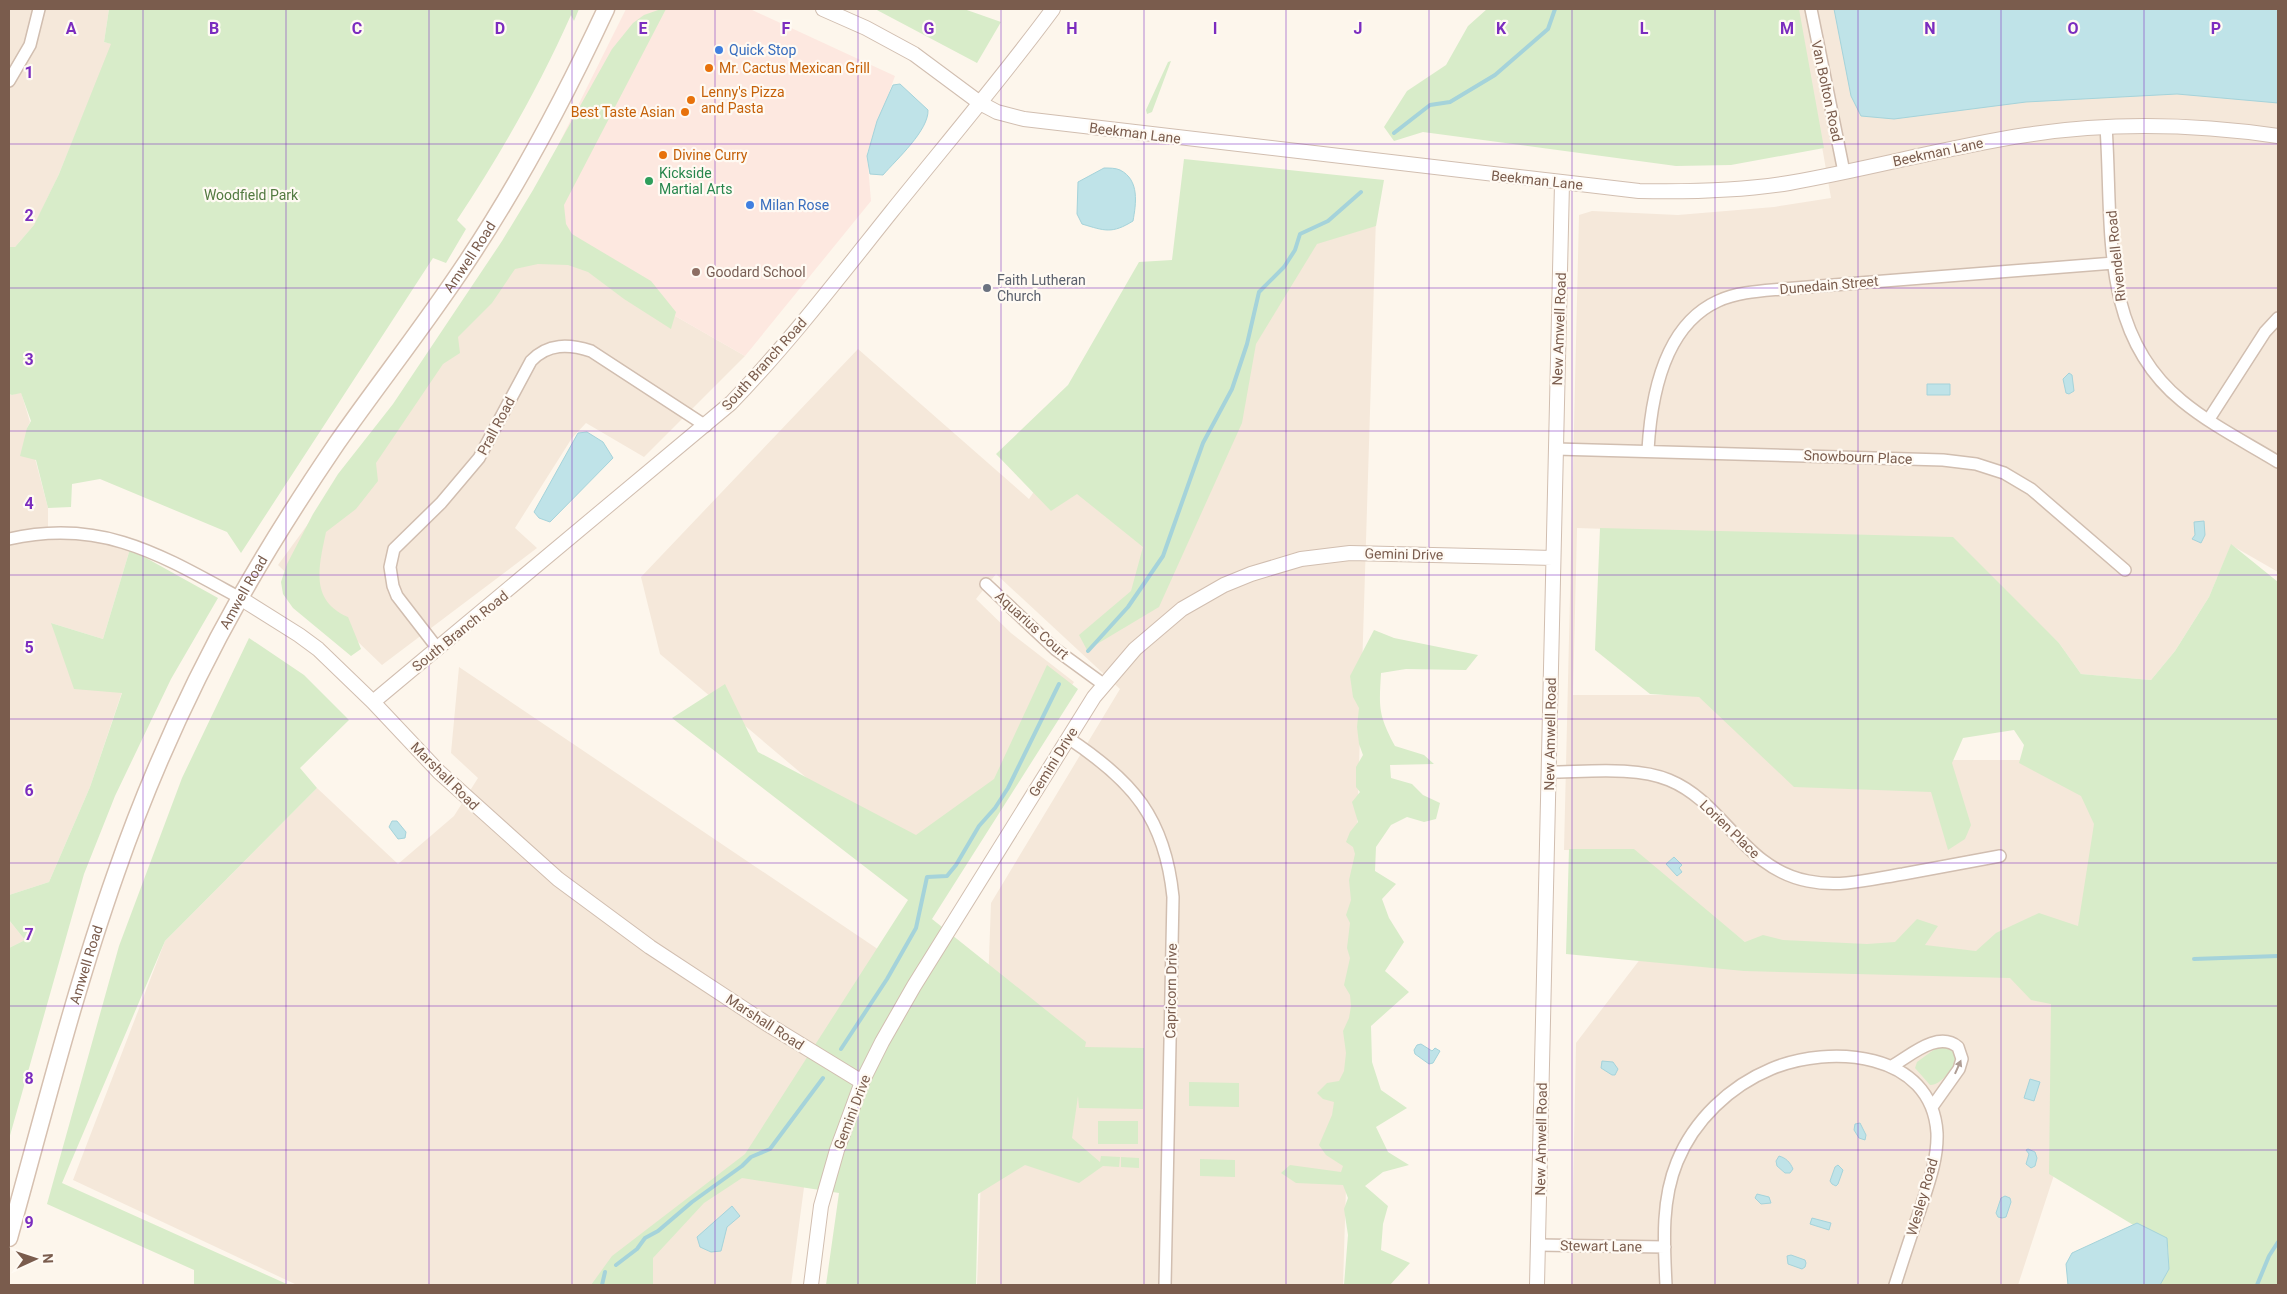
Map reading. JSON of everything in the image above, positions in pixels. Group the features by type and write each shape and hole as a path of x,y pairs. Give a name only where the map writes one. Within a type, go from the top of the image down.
{"main road":[{"name":"Amwell Road","path":"9,1238 91,946 116,870 142,803 179,718 240,598 327,458 464,266 512,192 543,136 606,9"}],"street":[{"path":"9,81 30,45 39,9"},
{"name":"Beekman Lane","path":"823,9 866,28 914,54 980,103 997,112 1024,120 1562,183 1674,192 1754,187 1844,172 1990,141 2106,127 2166,126 2213,128 2278,136"},
{"name":"South Branch Road","path":"373,702 706,426 761,372 999,81 1053,9"},
{"name":"Van Bolton Road","path":"1811,9 1844,172"},
{"name":"Rivendell Road","path":"2106,127 2114,263 2118,296 2126,324 2137,347 2162,383 2183,402 2278,462"},
{"name":"New Amwell Road","path":"1538,1285 1562,183"},
{"name":"Dunedain Street","path":"1648,450 1661,369 1676,338 1695,316 1717,301 1743,293 1772,290 2114,263"},
{"path":"2210,419 2265,332 2278,318"},
{"name":"Prall Road","path":"438,649 397,596 392,586 390,567 394,549 441,503 479,458 531,360 538,353 558,346 573,346 591,351 706,426"},
{"name":"Snowbourn Place","path":"1556,449 1648,450 1943,460 1976,464 2004,473 2031,489 2125,570"},
{"name":"Marshall Road","path":"9,539 48,532 75,532 125,541 152,551 240,598 299,635 318,649 373,702 439,772 558,879 659,953 764,1022 862,1082"},
{"name":"Gemini Drive","path":"811,1285 816,1232 827,1181 847,1119 862,1082 914,986 1068,738 1103,684 1135,648 1182,609 1224,585 1282,564 1316,556 1350,553 1553,558"},
{"name":"Aquarius Court","path":"986,584 1055,649 1103,684"},
{"name":"Capricorn Drive","path":"1068,738 1103,762 1136,794 1151,819 1163,845 1171,880 1173,897 1165,1285"},
{"name":"Lorien Place","path":"1549,772 1631,772 1653,775 1669,780 1699,799 1752,853 1765,863 1783,873 1808,881 1833,884 1863,881 2000,856"},
{"path":"1892,1066 1934,1042 1946,1041 1958,1047 1962,1059 1959,1069 1932,1107"},
{"name":"Wesley Road","path":"1666,1285 1664,1218 1668,1190 1677,1162 1689,1137 1713,1108 1730,1092 1771,1069 1800,1059 1839,1056 1871,1059 1892,1066 1907,1076 1922,1091 1932,1107 1937,1132 1931,1175 1895,1285"},
{"name":"Stewart Lane","path":"1538,1245 1664,1247"}],"shaded area":[{"path":"9,9 109,9 104,42 112,44 59,174 35,224 15,247 9,247"},
{"path":"626,9 750,9 895,76 867,153 871,201 745,356 518,226"},
{"path":"1798,9 2278,9 2278,572 2231,545 2209,597 2175,651 2151,680 2081,674 2059,643 1951,541 1577,528 1573,695 1701,695 1947,760 2028,760 2095,803 2104,851 2084,933 1976,951 1745,942 1633,851 1564,850 1579,215 1592,211 1678,215 1774,207 1831,198"},
{"path":"1244,176 1377,185 1343,1285 977,1285 991,903 1120,689 996,574 976,599 1011,633 1074,682 937,888 660,654 641,577 858,349 1029,499"},
{"path":"518,226 745,356 644,457 586,423 572,438 515,528 537,548 382,665 278,565 406,390"},
{"path":"21,392 30,422 27,428 48,508 48,532 125,541 130,549 103,639 51,623 122,692 90,787 49,882 9,895 9,394"},
{"path":"459,667 888,956 811,1135 791,1285 297,1285 73,1180 165,941 317,788 398,864 454,816 478,778 451,753"},
{"path":"9,920 25,940 9,948"},
{"path":"1641,958 2057,974 2054,1175 2018,1285 1571,1285 1576,1043"}],"green space":[{"name":"Woodfield Park","path":"109,9 579,9 574,21 571,15 546,68 518,120 457,220 466,229 446,263 433,258 241,553 227,532 100,479 72,484 71,507 48,508 36,460 20,456 27,428 31,421 21,393 9,394 9,247 15,247 34,225 59,174 111,44 104,42"},
{"path":"666,9 564,205 566,224 572,234 651,281 676,312 671,329 624,299 588,272 568,265 538,264 515,269 492,303 458,337 460,353 443,364 376,463 378,481 356,509 326,532 320,569 322,592 327,601 336,610 348,617 361,649 351,656 293,608 283,594 281,582 287,564 313,514 338,474 393,404 502,241 533,190 612,49 633,23 644,15"},
{"path":"875,9 964,9 1001,22 977,63"},
{"path":"1487,9 1799,9 1824,148 1731,165 1676,166 1423,132 1394,141 1384,127 1407,91 1446,65 1468,26"},
{"path":"1171,61 1152,112 1147,114 1146,110 1168,62"},
{"path":"1184,159 1384,180 1376,226 1317,244 1256,344 1242,423 1159,607 1087,650 1079,635 1131,591 1143,547 1077,494 1051,511 996,454 1068,385 1139,262 1172,260"},
{"path":"1600,528 1953,537 2059,643 2081,674 2151,680 2175,651 2209,597 2231,544 2278,582 2278,1285 2160,1285 2169,1269 2168,1246 2049,1174 2051,1004 2031,1000 2010,978 1744,971 1566,954 1569,849 1634,849 1745,942 1763,935 1783,940 1867,944 1895,942 1917,919 1938,926 1925,945 1976,951 1996,933 2039,913 2078,926 2094,824 2081,796 2019,763 2024,745 2014,730 1963,738 1952,763 1971,825 1965,839 1948,850 1931,792 1794,787 1699,697 1650,694 1595,650"},
{"path":"130,549 218,598 171,679 115,796 84,874 9,1139 9,948 25,940 9,920 9,895 49,882 90,787 122,693 74,689 51,623 103,639"},
{"path":"1374,630 1394,638 1478,655 1466,670 1406,669 1381,673 1381,711 1385,726 1395,746 1424,755 1434,764 1390,765 1391,778 1412,784 1423,795 1440,803 1436,819 1424,822 1407,817 1391,825 1376,847 1375,871 1396,884 1382,899 1389,918 1404,942 1385,971 1409,992 1371,1026 1372,1062 1381,1090 1407,1108 1376,1127 1388,1152 1409,1165 1383,1172 1365,1186 1388,1206 1383,1224 1381,1250 1410,1263 1390,1285 1344,1285 1348,1235 1344,1209 1348,1198 1343,1185 1296,1183 1281,1173 1290,1165 1341,1172 1343,1166 1326,1155 1319,1145 1332,1115 1334,1102 1323,1099 1317,1093 1327,1083 1339,1081 1344,1071 1346,1053 1343,1031 1349,1018 1351,1006 1350,995 1344,985 1350,958 1347,948 1350,923 1346,915 1351,900 1349,880 1355,854 1353,847 1346,842 1350,832 1358,822 1352,802 1360,792 1356,787 1356,767 1363,755 1359,744 1357,727 1359,708 1353,697 1350,676"},
{"path":"249,638 304,675 349,720 300,768 317,788 165,941 62,1183 289,1285 194,1285 194,1270 47,1204 119,946 182,778"},
{"path":"1047,665 1078,689 932,919 1086,1042 1085,1047 1144,1048 1143,1109 1079,1108 1078,1096 1072,1138 1100,1162 1101,1156 1120,1157 1119,1167 1103,1166 1079,1183 1025,1165 978,1194 976,1285 826,1285 839,1193 742,1178 704,1203 653,1258 653,1285 591,1285 612,1256 745,1154 908,900 672,718 725,684 758,752 916,835 994,779"},
{"path":"1939,1046 1951,1050 1956,1062 1938,1083 1930,1085 1915,1068 1917,1062"},
{"path":"1189,1082 1239,1083 1239,1107 1189,1106"},
{"path":"1098,1121 1138,1121 1138,1144 1098,1144"},
{"path":"1121,1157 1139,1158 1139,1168 1121,1167"},
{"path":"1200,1159 1235,1160 1235,1177 1200,1176"}],"water":[{"path":"1834,9 2278,9 2278,103 2177,94 2026,102 1894,119 1861,116 1851,96"},
{"path":"900,84 928,110 927,118 918,135 883,175 870,174 867,156 877,121 893,85"},
{"path":"1104,168 1118,169 1126,174 1134,186 1135,207 1133,221 1114,230 1103,230 1082,224 1077,214 1078,182"},
{"path":"2069,373 2072,375 2074,391 2069,394 2066,393 2063,379"},
{"path":"1927,384 1950,384 1950,395 1927,395"},
{"path":"587,432 603,442 613,458 550,522 539,518 534,512 578,433"},
{"path":"2204,521 2205,535 2201,543 2192,539 2195,535 2194,522"},
{"path":"392,821 397,821 406,832 405,838 398,839 389,827"},
{"path":"1674,857 1682,865 1679,868 1682,872 1677,876 1666,864"},
{"path":"1421,1044 1432,1051 1435,1048 1440,1051 1433,1063 1429,1064 1415,1054 1414,1050 1417,1045"},
{"path":"1602,1061 1613,1062 1618,1069 1615,1075 1601,1068"},
{"path":"2030,1079 2040,1082 2034,1101 2024,1098"},
{"path":"1860,1123 1866,1135 1865,1140 1859,1138 1854,1130 1855,1124"},
{"path":"2026,1150 2035,1152 2037,1158 2035,1166 2031,1168 2026,1164 2029,1154"},
{"path":"1779,1156 1791,1164 1793,1169 1790,1173 1785,1173 1777,1166 1776,1161"},
{"path":"1838,1165 1843,1170 1836,1186 1830,1181 1835,1167"},
{"path":"1757,1194 1769,1197 1771,1203 1761,1204 1755,1198"},
{"path":"2005,1196 2010,1198 2011,1202 2006,1217 2002,1218 1998,1217 1996,1213 2001,1198"},
{"path":"732,1206 740,1216 727,1227 721,1251 711,1252 700,1247 697,1237"},
{"path":"1812,1218 1831,1223 1829,1230 1810,1224"},
{"path":"2137,1223 2167,1238 2169,1269 2160,1285 2068,1285 2066,1264 2072,1253"},
{"path":"1791,1255 1805,1260 1805,1267 1802,1269 1788,1264 1787,1256"}],"waterway":[{"path":"1394,133 1430,105 1450,102 1495,75 1548,29 1555,9"},
{"path":"1088,651 1128,607 1163,556 1203,443 1232,389 1247,344 1259,292 1284,267 1295,250 1300,234 1328,221 1361,192"},
{"path":"841,1049 887,979 916,928 927,877 947,876 956,865 979,826 995,808 1008,788 1059,684"},
{"path":"2194,959 2278,956"},
{"path":"616,1265 637,1249 645,1238 658,1231 692,1202 742,1166 751,1157 770,1149 823,1078"},
{"path":"2257,1285 2269,1256 2278,1242"},
{"path":"602,1285 605,1272"}],"place":[{"name":"Quick Stop","path":"719,50"},
{"name":"Mr. Cactus Mexican Grill","path":"709,68"},
{"name":"Lenny's Pizza and Pasta","path":"691,100"},
{"name":"Best Taste Asian","path":"685,112"},
{"name":"Divine Curry","path":"663,155"},
{"name":"Kickside Martial Arts","path":"649,181"},
{"name":"Milan Rose","path":"750,205"},
{"name":"Goodard School","path":"696,272"},
{"name":"Faith Lutheran Church","path":"987,288"}]}
